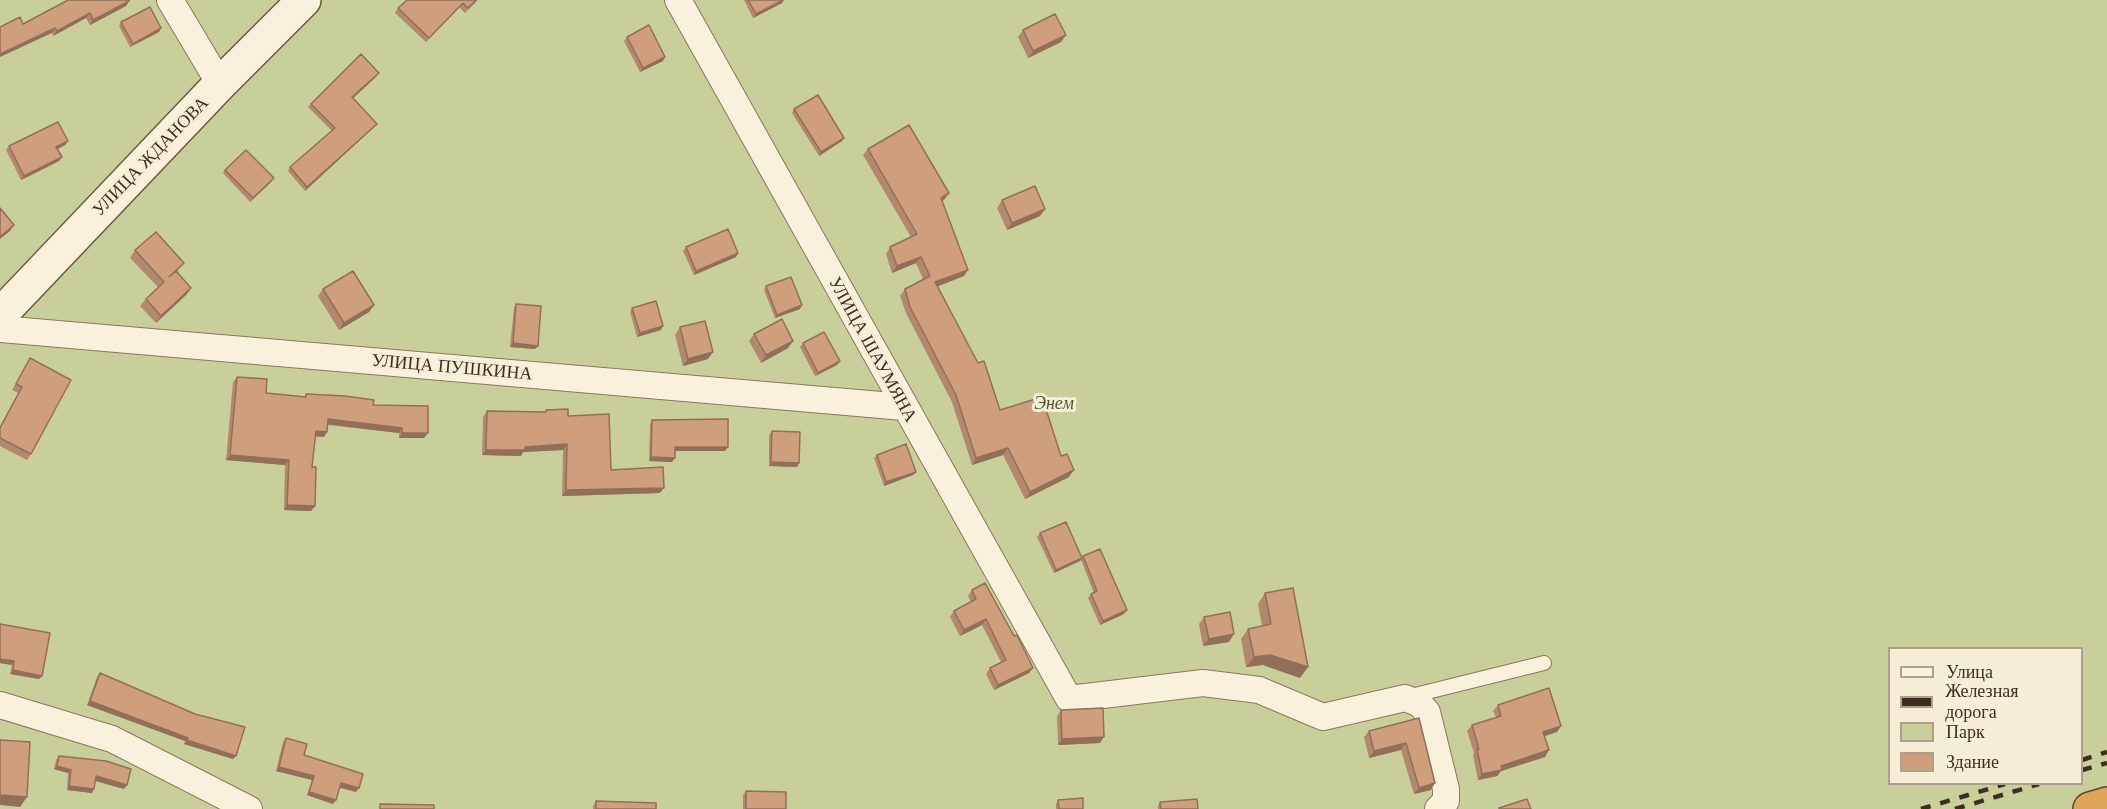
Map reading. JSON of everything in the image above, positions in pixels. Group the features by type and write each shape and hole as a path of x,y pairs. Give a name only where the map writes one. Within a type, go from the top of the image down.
{"highway":[{"path":"2090,809 2107,804"}],"street":[{"path":"170,0 220,84"},
{"name":"УЛИЦА ЖДАНОВА","path":"0,315 220,84 304,0"},
{"name":"УЛИЦА ШАУМЯНА","path":"678,0 1069,699 1203,683 1259,690 1323,717 1406,698"},
{"name":"УЛИЦА ПУШКИНА","path":"0,329 904,407"},
{"path":"1406,698 1420,704 1427,712 1446,789 1446,801 1438,809"},
{"path":"0,705 112,740 249,809"}],"lane":[{"path":"1406,698 1544,663"}],"green space":[{"name":"Энем","path":"0,0 2107,0 2107,809 0,809"}],"building":[{"path":"68,0 129,1 93,20 90,13 57,31 55,28 0,54 0,27 20,17 23,24"},
{"path":"407,0 476,0 468,8 463,3 429,38 398,8"},
{"path":"748,0 783,0 756,14"},
{"path":"150,7 161,28 133,44 121,22"},
{"path":"1055,14 1066,35 1033,51 1023,30"},
{"path":"649,25 665,57 643,68 627,37"},
{"path":"361,54 379,73 352,97 377,124 307,187 290,167 335,128 311,104"},
{"path":"818,95 844,138 821,152 794,109"},
{"path":"58,122 68,141 56,147 62,157 24,176 9,146"},
{"path":"909,125 949,193 941,198 968,270 935,282 978,363 984,361 1000,410 1042,397 1061,456 1067,454 1074,470 1030,492 1008,448 976,458 956,395 910,307 905,289 930,276 921,257 897,266 890,247 917,234 868,149"},
{"path":"246,150 274,178 253,198 225,170"},
{"path":"1035,186 1045,209 1012,223 1002,200"},
{"path":"0,208 14,225 0,237"},
{"path":"728,229 738,253 696,271 686,247"},
{"path":"156,232 184,263 169,277 176,271 191,288 161,316 146,299 164,282 135,250"},
{"path":"353,271 374,305 344,323 323,289"},
{"path":"791,277 802,305 777,315 766,286"},
{"path":"656,301 663,326 640,333 632,308"},
{"path":"516,304 541,306 538,346 513,343"},
{"path":"782,319 793,341 766,355 754,334"},
{"path":"705,321 713,352 688,359 680,327"},
{"path":"824,332 840,361 818,373 803,343"},
{"path":"30,358 71,380 31,454 0,438 0,428 22,387 16,384"},
{"path":"237,377 267,379 266,393 306,397 306,394 345,396 374,400 373,405 428,406 428,433 402,433 402,428 328,419 327,432 316,431 312,467 316,467 315,506 287,505 289,460 230,455"},
{"path":"568,409 568,416 609,414 611,470 663,467 664,488 566,490 567,444 525,447 525,450 486,450 487,411 546,412 546,410"},
{"path":"728,419 728,447 675,447 675,458 651,457 652,420"},
{"path":"772,431 800,432 799,463 771,462"},
{"path":"906,444 916,472 886,482 877,455"},
{"path":"1066,522 1082,558 1056,570 1040,533"},
{"path":"1100,549 1127,610 1103,621 1091,594 1097,591 1083,556"},
{"path":"985,583 1014,636 1017,635 1033,668 998,685 990,668 1006,660 986,619 964,630 954,611 976,599 972,590"},
{"path":"1293,588 1308,667 1270,655 1254,657 1248,629 1271,624 1265,593"},
{"path":"1230,612 1234,634 1209,639 1204,617"},
{"path":"0,624 50,633 42,676 13,670 14,661 0,659"},
{"path":"100,673 195,714 245,727 236,756 187,740 188,738 90,701"},
{"path":"1549,688 1561,726 1543,732 1549,750 1501,766 1502,770 1482,774 1477,749 1479,749 1472,725 1501,716 1498,705"},
{"path":"1103,708 1104,737 1062,739 1061,710"},
{"path":"1419,718 1435,783 1419,788 1406,743 1374,751 1369,731"},
{"path":"286,738 307,744 304,755 363,774 359,788 341,783 336,800 309,792 314,776 279,767"},
{"path":"0,740 30,742 27,797 0,795"},
{"path":"59,756 106,761 131,769 127,785 96,776 94,789 69,786 71,770 57,766"},
{"path":"746,791 786,792 786,809 746,809"},
{"path":"1083,798 1083,809 1059,809 1058,800"},
{"path":"1197,799 1198,809 1161,809 1160,802"},
{"path":"1527,799 1531,809 1499,809 1499,808"},
{"path":"596,801 656,803 656,809 596,809"},
{"path":"380,804 434,805 434,809 380,809"}],"railway":[{"path":"2083,760 2107,752"},
{"path":"2083,770 2107,763"},
{"path":"1921,809 2002,785"},
{"path":"1955,809 2036,785"}]}
